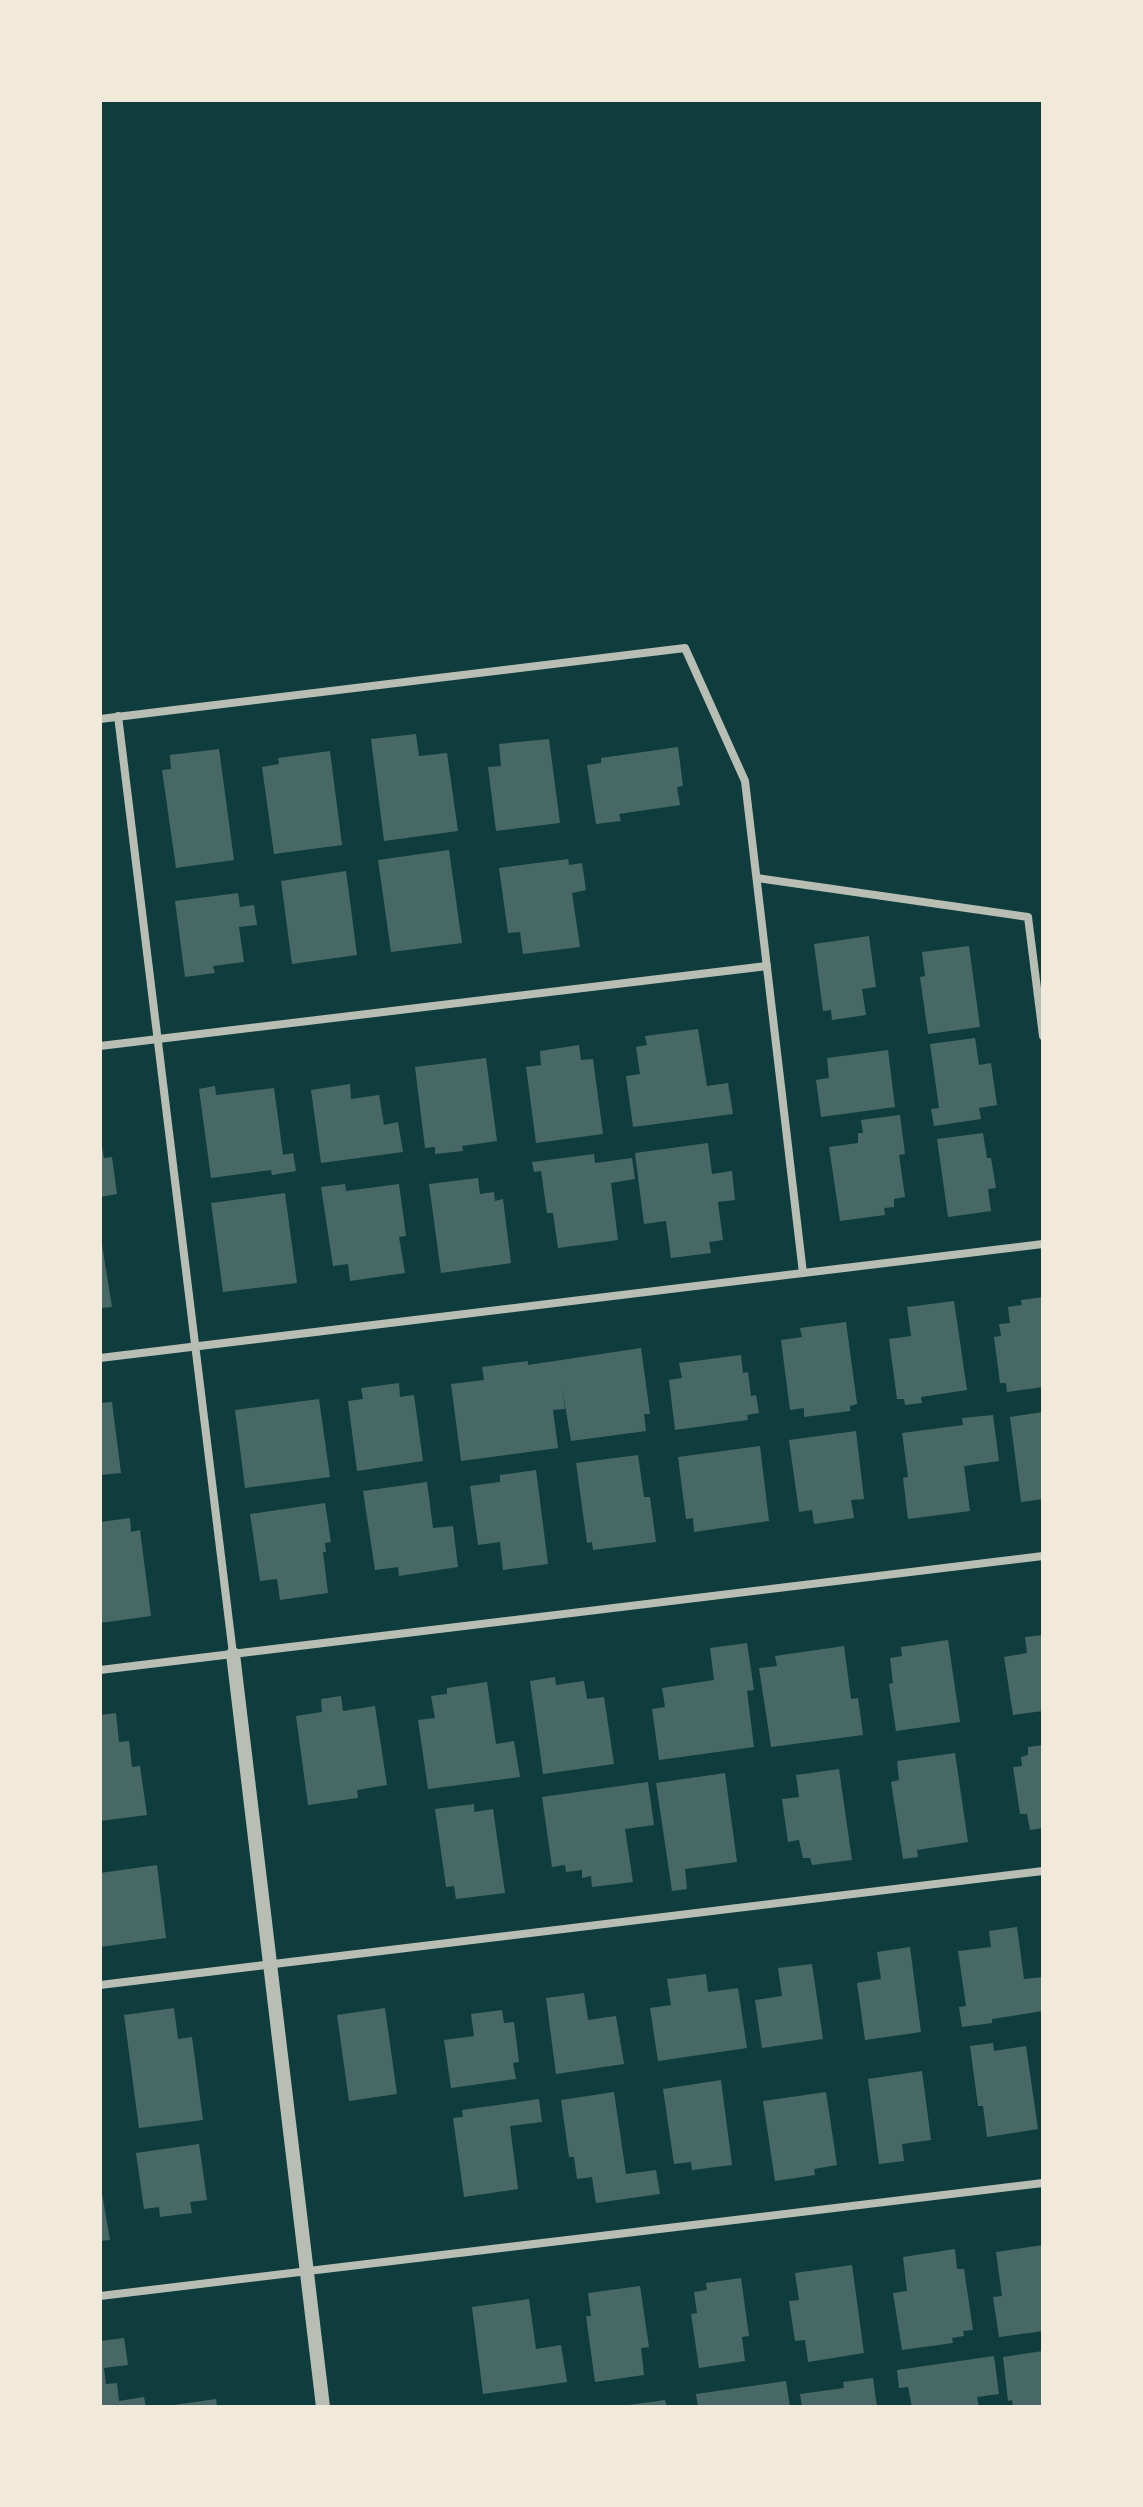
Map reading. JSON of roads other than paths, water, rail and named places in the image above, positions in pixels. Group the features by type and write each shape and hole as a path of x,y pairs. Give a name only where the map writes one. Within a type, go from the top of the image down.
{"street":[{"path":"100,719 685,648 745,781 803,1273"},
{"path":"118,716 323,2407"},
{"path":"757,878 1028,917 1043,1036"},
{"path":"100,1046 767,966"},
{"path":"100,1358 1043,1244"},
{"path":"100,1670 1043,1556"},
{"path":"100,1985 1043,1871"},
{"path":"100,2296 1043,2183"}]}
